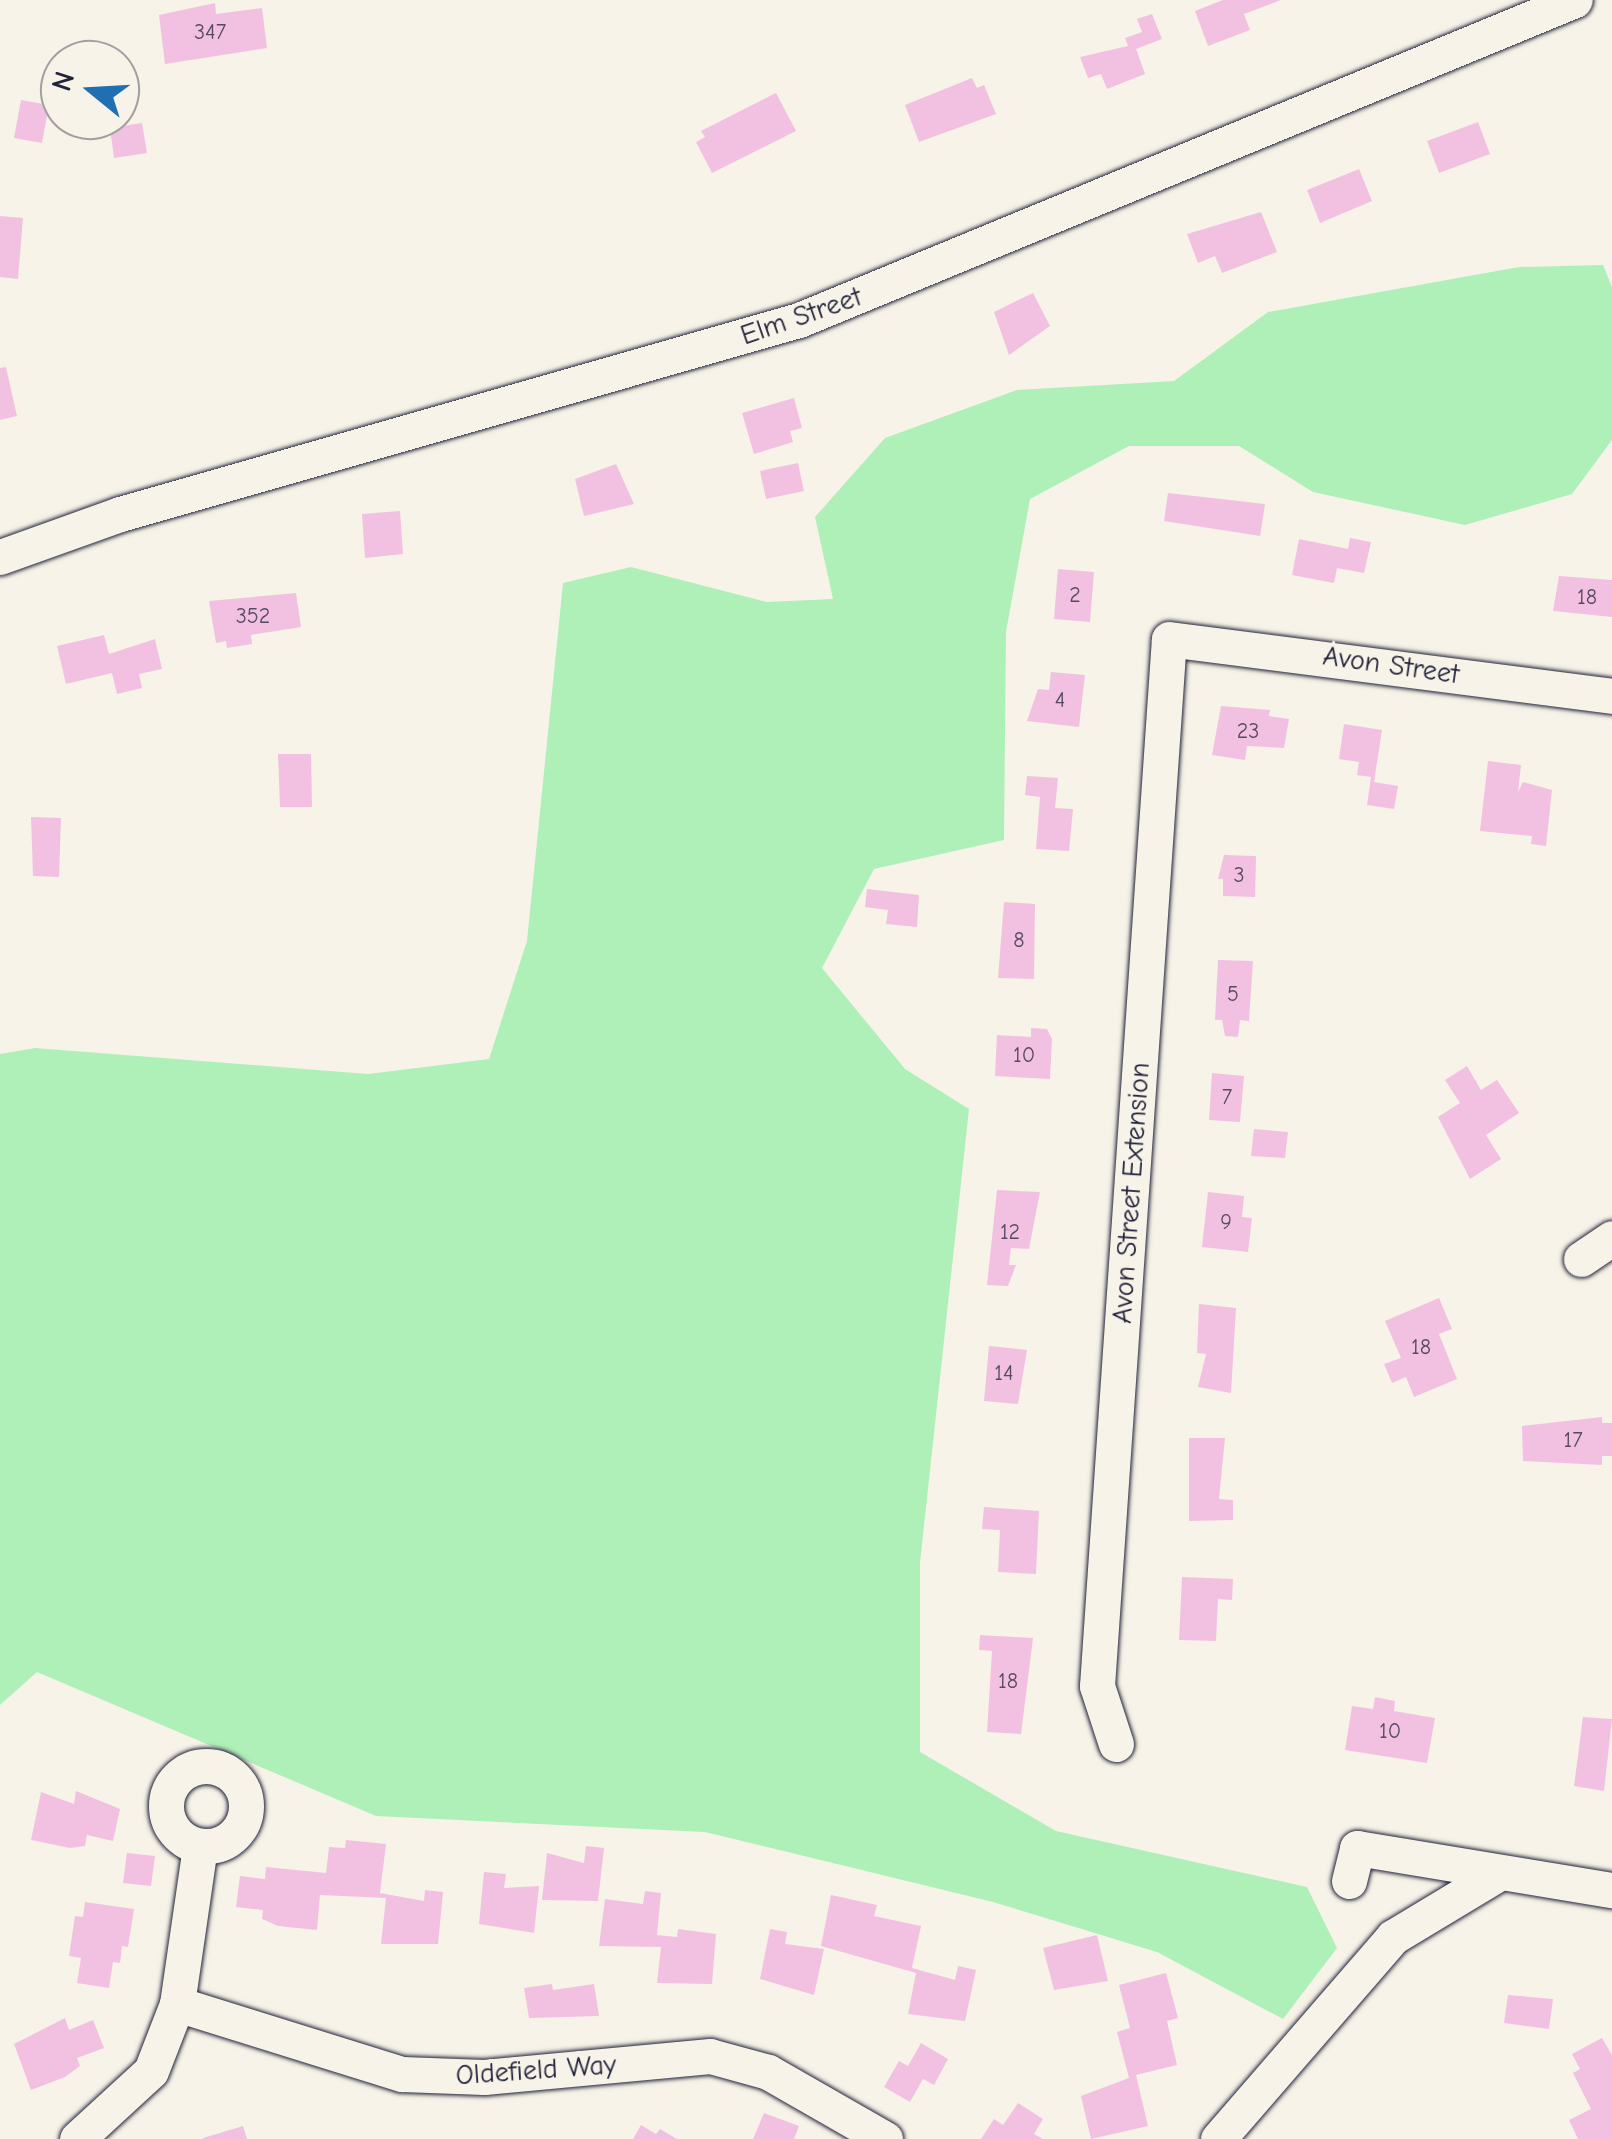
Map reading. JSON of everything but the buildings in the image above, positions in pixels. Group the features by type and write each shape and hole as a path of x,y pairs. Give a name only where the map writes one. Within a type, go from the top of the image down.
{"street":[{"name":"Elm Street","path":"0,557 120,514 799,320 1575,0"},
{"name":"Avon Street","path":"1169,639 1612,696"},
{"name":"Avon Street Extension","path":"1116,1744 1097,1686 1169,639"},
{"path":"1581,1259 1612,1238"},
{"path":"78,2139 151,2071 177,2004 200,1846"},
{"path":"1349,1882 1357,1848 1612,1890"},
{"path":"1218,2139 1393,1937 1499,1872"},
{"name":"Oldefield Way","path":"177,2004 402,2074 484,2077 710,2056 768,2072 885,2139"}],"green space":[{"path":"1603,265 1612,287 1612,440 1572,494 1465,525 1313,492 1239,446 1129,446 1030,499 1006,632 1004,840 874,869 822,968 905,1069 969,1109 920,1563 920,1752 1056,1831 1307,1887 1337,1948 1283,2019 1157,1952 993,1902 705,1832 376,1816 37,1672 0,1705 0,1054 35,1048 368,1074 489,1059 527,941 563,583 631,567 767,602 833,599 815,517 885,438 1017,390 1174,381 1268,312 1519,267"}]}
